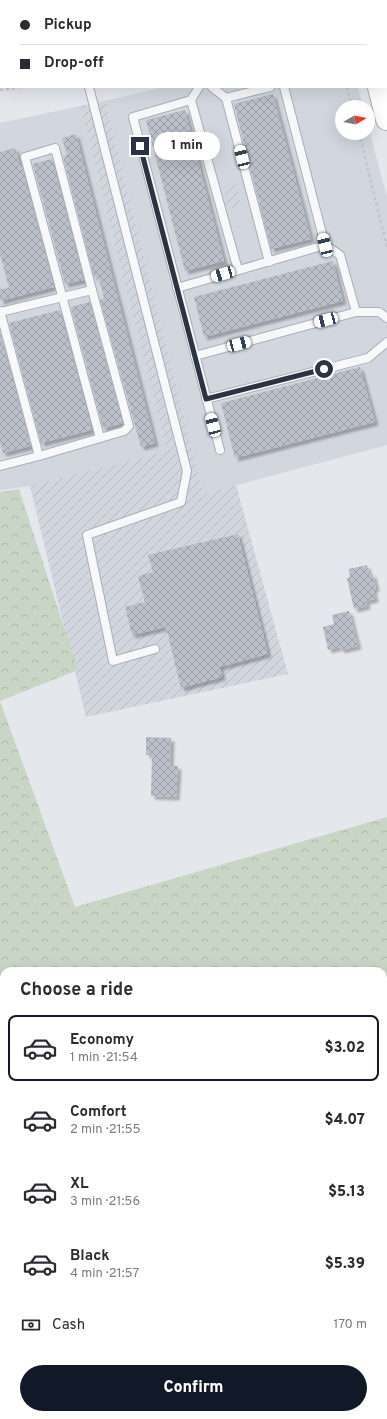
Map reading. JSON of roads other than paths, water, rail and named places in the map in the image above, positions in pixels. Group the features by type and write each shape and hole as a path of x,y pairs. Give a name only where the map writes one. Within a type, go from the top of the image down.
{"main road":[{"path":"379,88 387,119"}],"lane":[{"path":"89,88 187,471 181,502 87,534 113,661 155,649"},
{"path":"198,88 191,100 133,117 220,450"},
{"path":"213,88 226,98 269,262"},
{"path":"226,98 266,88"},
{"path":"284,88 325,245 340,255 356,312"},
{"path":"191,100 238,270"},
{"path":"0,466 39,456 124,431 129,426 55,148 25,157 100,438"},
{"path":"177,288 325,245"},
{"path":"39,456 0,312 92,290"},
{"path":"195,356 356,312 379,312 387,318"},
{"path":"206,399 368,358 387,342"}]}
